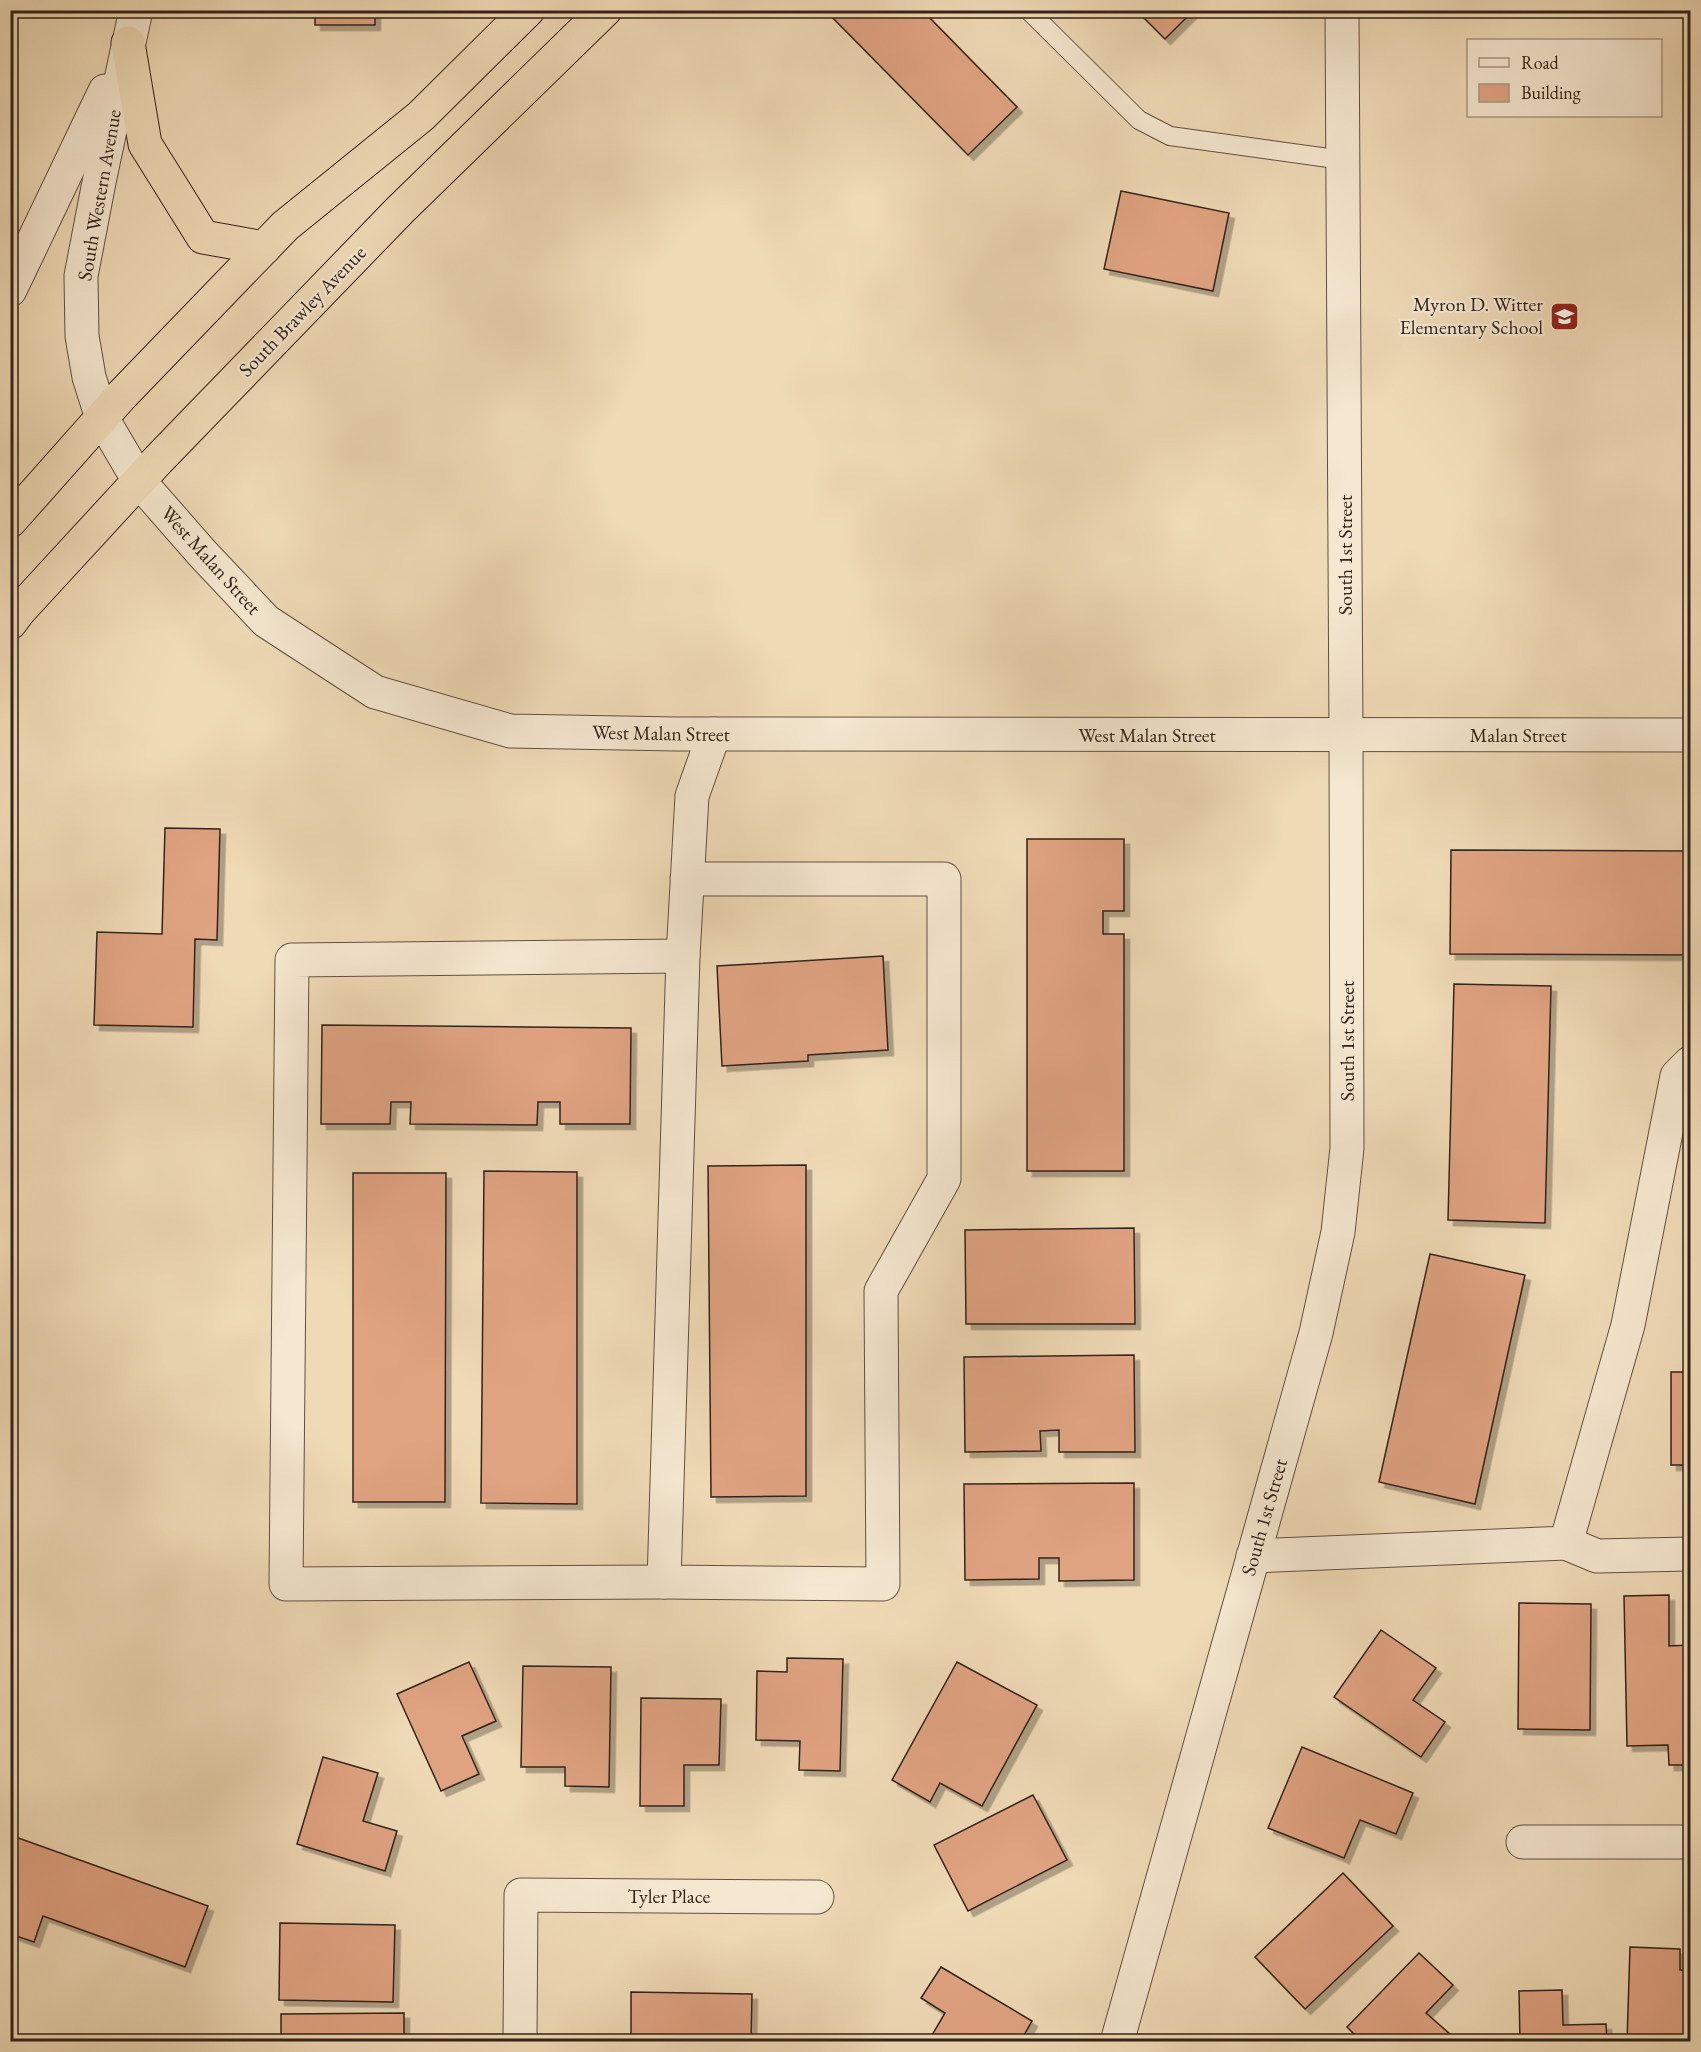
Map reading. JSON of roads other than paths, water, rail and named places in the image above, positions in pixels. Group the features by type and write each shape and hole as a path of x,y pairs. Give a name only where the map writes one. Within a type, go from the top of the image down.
{"highway":[{"path":"10,521 121,396 285,226 421,116 528,10"},
{"name":"South Brawley Avenue","path":"10,623 139,481 399,211 605,10"},
{"path":"128,43 145,144 203,237 264,248"}],"street":[{"name":"South Western Avenue","path":"102,418 89,377 82,336 81,276 136,10"},
{"name":"South 1st Street","path":"1117,2042 1316,1334 1338,1232 1347,1148 1342,10"},
{"name":"South Western Avenue","path":"10,290 128,43"},
{"name":"West Malan Street","path":"102,418 139,481 266,621 375,692 510,731 714,734 1346,735"},
{"path":"664,1582 687,879 692,796 714,734"},
{"name":"Malan Street","path":"1346,735 1690,735"},
{"path":"683,956 292,960 286,1584 664,1582 882,1584 881,1291 944,1179 944,879 687,879"},
{"path":"1566,1543 1628,1325 1677,1076 1690,1063"},
{"path":"1254,1556 1566,1543 1597,1556 1690,1554"},
{"path":"1523,1842 1690,1842"},
{"name":"Tyler Place","path":"520,2042 521,1895 817,1897"}],"lane":[{"path":"1028,10 1139,120 1170,136 1343,160"}],"place":[{"name":"Myron D. Witter Elementary School","path":"1564,316"}]}
